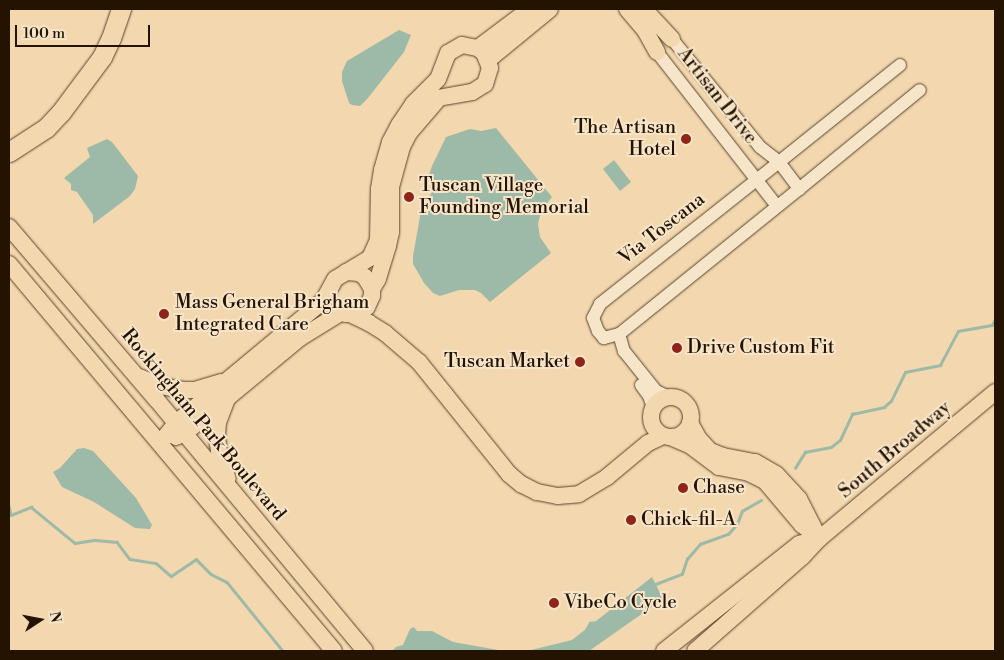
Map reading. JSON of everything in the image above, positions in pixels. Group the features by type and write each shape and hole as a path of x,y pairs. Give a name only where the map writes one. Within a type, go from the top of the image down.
{"highway":[{"path":"9,152 39,133 56,118 102,57 118,13"}],"main road":[{"path":"483,54 530,9"},
{"path":"483,54 550,9"},
{"name":"Artisan Drive","path":"627,9 646,32 657,52"},
{"name":"Artisan Drive","path":"644,9 672,39"},
{"path":"160,444 227,398 300,338 346,313 362,311 367,307 388,246 391,232 391,187 397,162 409,133 439,98 472,92 485,84 489,76 483,54 470,45 454,48 448,52 438,79 408,110 390,142 379,189 378,240 374,251 363,263 334,279 330,292 323,301 232,378 181,428"},
{"path":"442,66 442,74 450,87 464,93"},
{"name":"Rockingham Park Boulevard","path":"9,227 181,428 365,651"},
{"path":"9,264 334,651"},
{"path":"346,272 359,273 365,277 380,316 408,342 417,354 419,362"},
{"path":"330,292 332,304 346,313 369,322 419,362 510,474 521,484 537,492 558,496 579,494 593,487 648,443 667,436 682,434 690,424"},
{"path":"135,375 161,386 183,390 207,387 232,378"},
{"path":"227,398 218,422 217,438 224,469 234,492"},
{"path":"558,496 580,486 625,452 646,430 652,414 663,398 679,398 687,404 690,410 690,424 699,439 710,451 723,456 754,462 776,474 799,499 820,538"},
{"name":"South Broadway","path":"695,651 802,557 820,538 993,398"},
{"path":"652,414 658,432 691,446 719,467 749,473 765,481 802,525 820,538"},
{"name":"South Broadway","path":"664,651 799,544 820,538"}],"street":[{"name":"Artisan Drive","path":"672,39 760,147 779,162"},
{"name":"Artisan Drive","path":"657,52 778,206"},
{"name":"Via Toscana","path":"652,414 649,396 598,331 593,318 600,304 900,65"},
{"path":"604,338 619,334 920,90"},
{"path":"779,162 799,188"},
{"path":"619,334 621,346 629,358 656,391 669,397"}],"shaded area":[{"path":"399,30 411,35 404,52 368,98 360,106 352,105 349,103 342,81 342,72 347,61"},
{"path":"496,128 552,197 541,211 538,224 540,237 551,253 490,302 475,290 459,290 440,296 433,293 424,283 413,264 421,211 431,194 429,175 432,166 446,137 470,129 481,131"},
{"path":"107,139 112,142 138,176 135,189 130,196 93,224 93,215 77,192 71,190 71,184 64,178 90,157 87,148"},
{"path":"614,160 631,182 620,191 603,169"},
{"path":"84,448 93,451 136,498 152,525 150,529 135,528 94,502 62,487 53,472 60,468 77,449"},
{"path":"652,577 663,599 589,651 527,651 572,640"},
{"path":"414,627 417,631 432,631 453,642 504,651 392,651 396,647 403,645 410,629"}],"waterway":[{"path":"795,468 805,452 831,447 840,440 852,414 884,407 891,401 905,372 940,365 958,331 992,325 995,319"},
{"path":"653,585 682,574 687,559 700,544 728,534 737,524 742,511 761,500"},
{"path":"9,506 11,515 31,507 75,543 95,540 117,542 130,559 156,563 171,576 196,559 211,574 227,582 283,651"},
{"path":"586,630 590,623 597,622"}],"place":[{"name":"The Artisan Hotel","path":"686,139"},
{"name":"Tuscan Village Founding Memorial","path":"409,197"},
{"name":"Mass General Brigham Integrated Care","path":"164,314"},
{"name":"Drive Custom Fit","path":"677,348"},
{"name":"Tuscan Market","path":"580,362"},
{"name":"Chase","path":"683,488"},
{"name":"Chick-fil-A","path":"631,520"},
{"name":"VibeCo Cycle","path":"554,603"}]}
